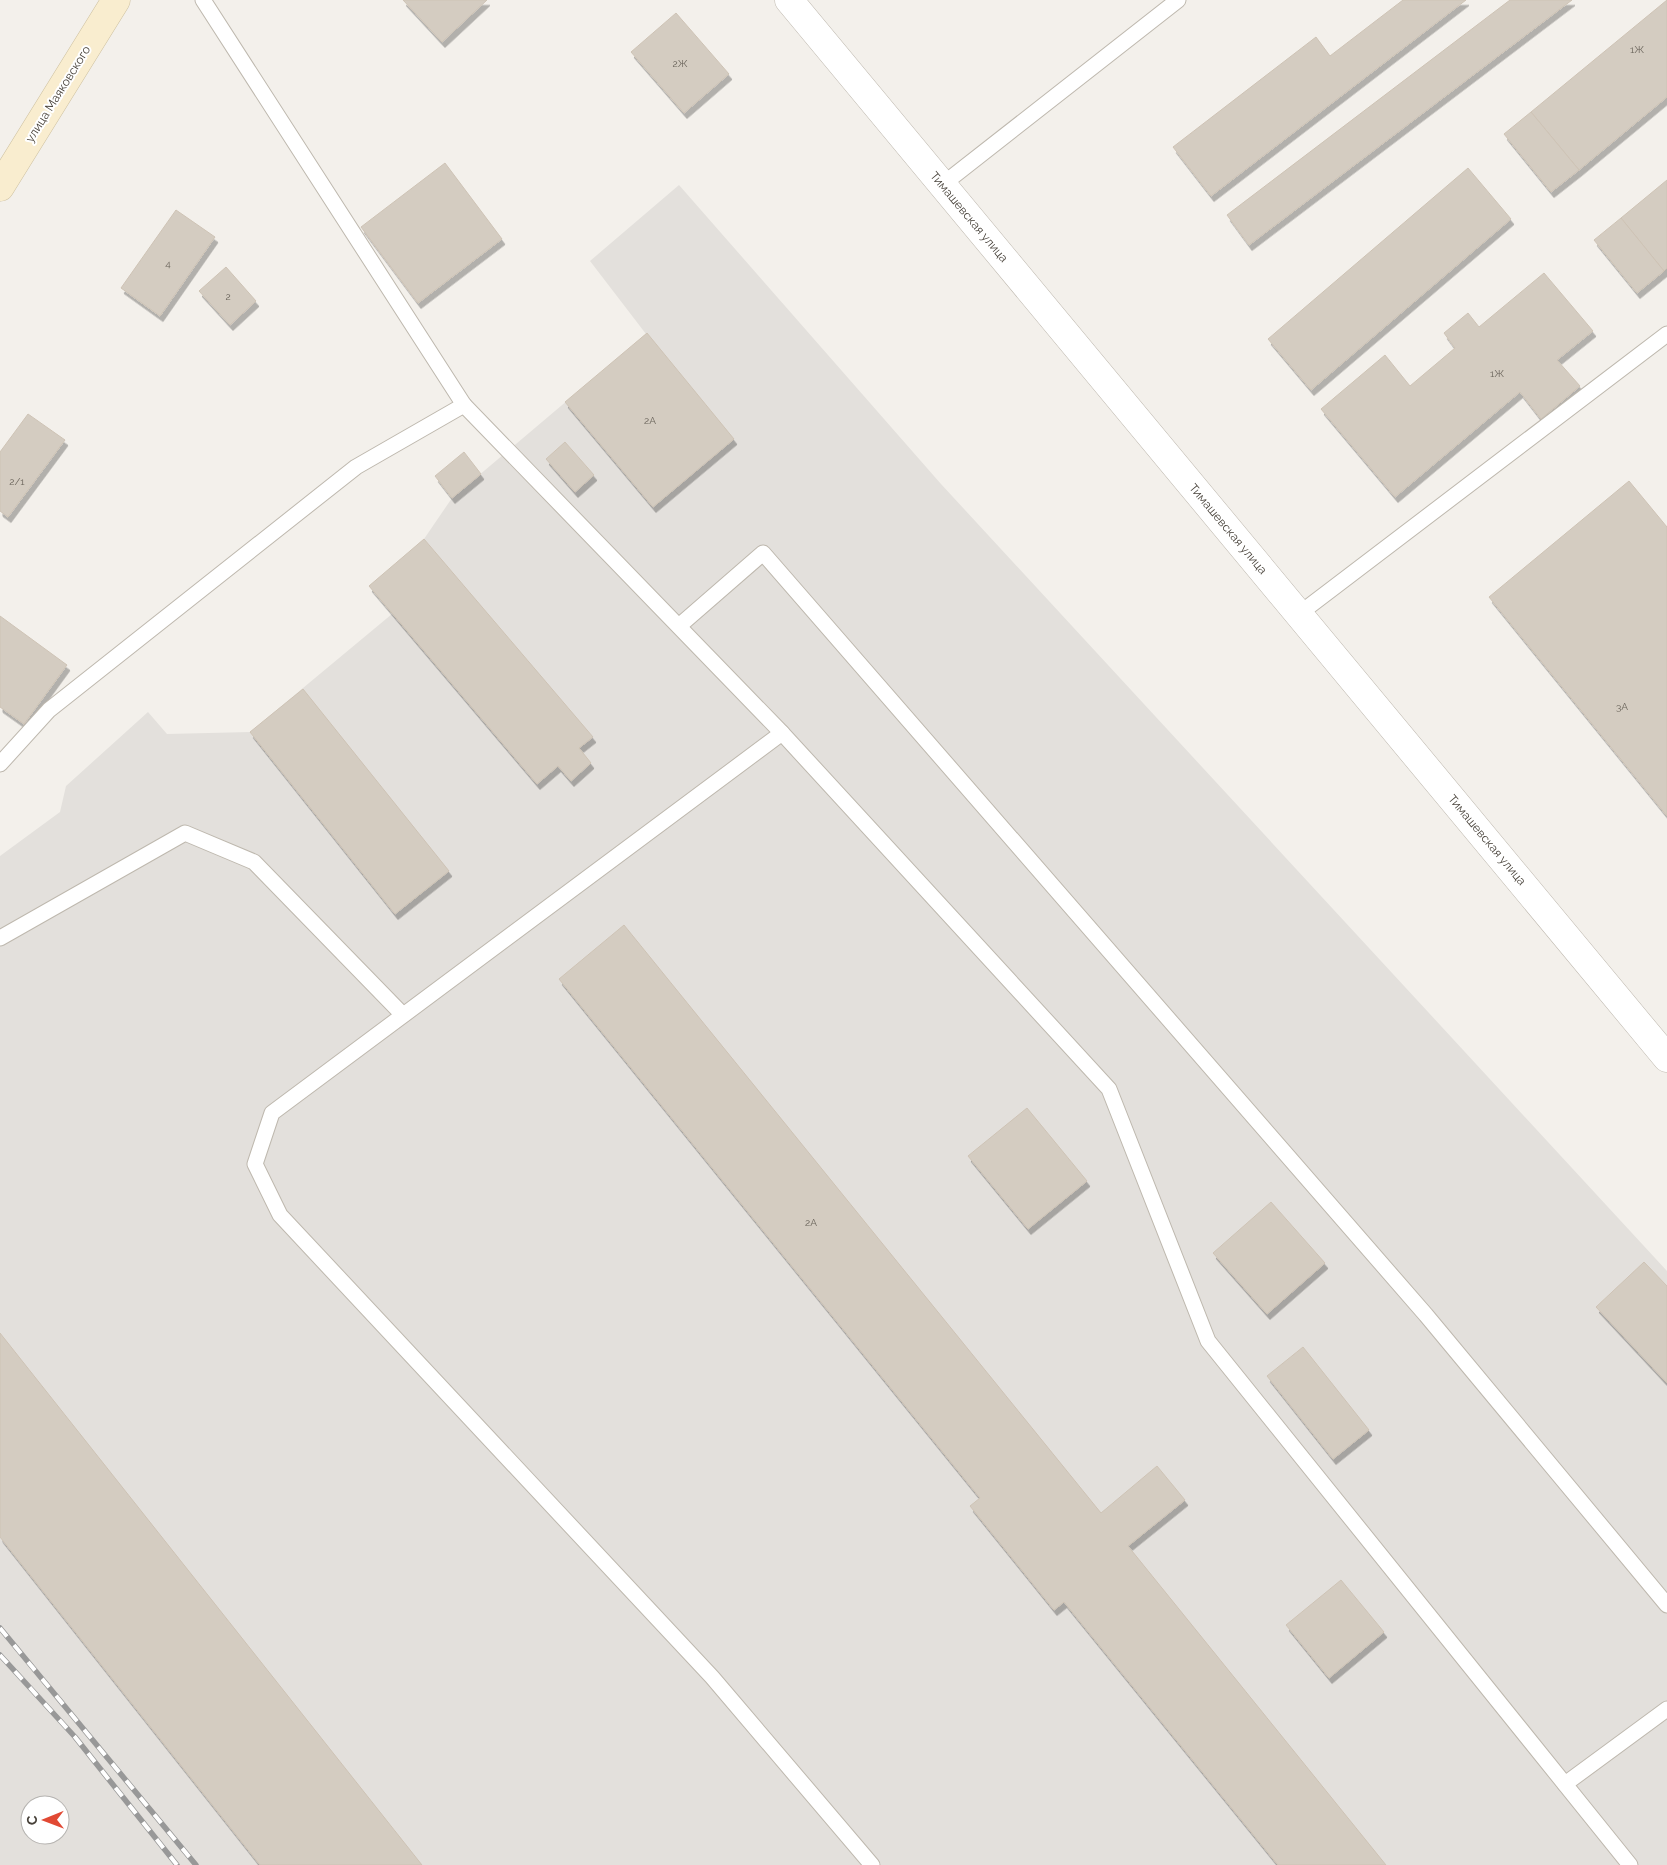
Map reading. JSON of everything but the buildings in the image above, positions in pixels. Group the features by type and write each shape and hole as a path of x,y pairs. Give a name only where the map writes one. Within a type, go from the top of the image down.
{"main road":[{"name":"улица Маяковского","path":"0,187 116,0"}],"street":[{"name":"Тимашевская улица","path":"789,0 1667,1058"}],"lane":[{"path":"203,0 464,405 782,733 1109,1090 1208,1340 1630,1865"},
{"path":"942,185 1178,0"},
{"path":"1299,614 1667,334"},
{"path":"0,764 49,710 348,473 464,405"},
{"path":"679,626 762,553 1426,1315 1667,1605"},
{"path":"782,733 272,1113 255,1164 280,1215 712,1677 872,1865"},
{"path":"0,938 185,833 254,862 402,1015"},
{"path":"1565,1784 1667,1710"}],"shaded area":[{"path":"679,185 941,484 1667,1271 1667,1865 0,1865 0,856 60,812 66,786 148,712 167,734 250,732 392,614 369,586 424,539 452,498 646,334 590,261"}],"railway":[{"path":"0,1628 196,1865"},
{"path":"0,1655 75,1737 177,1865"}]}
